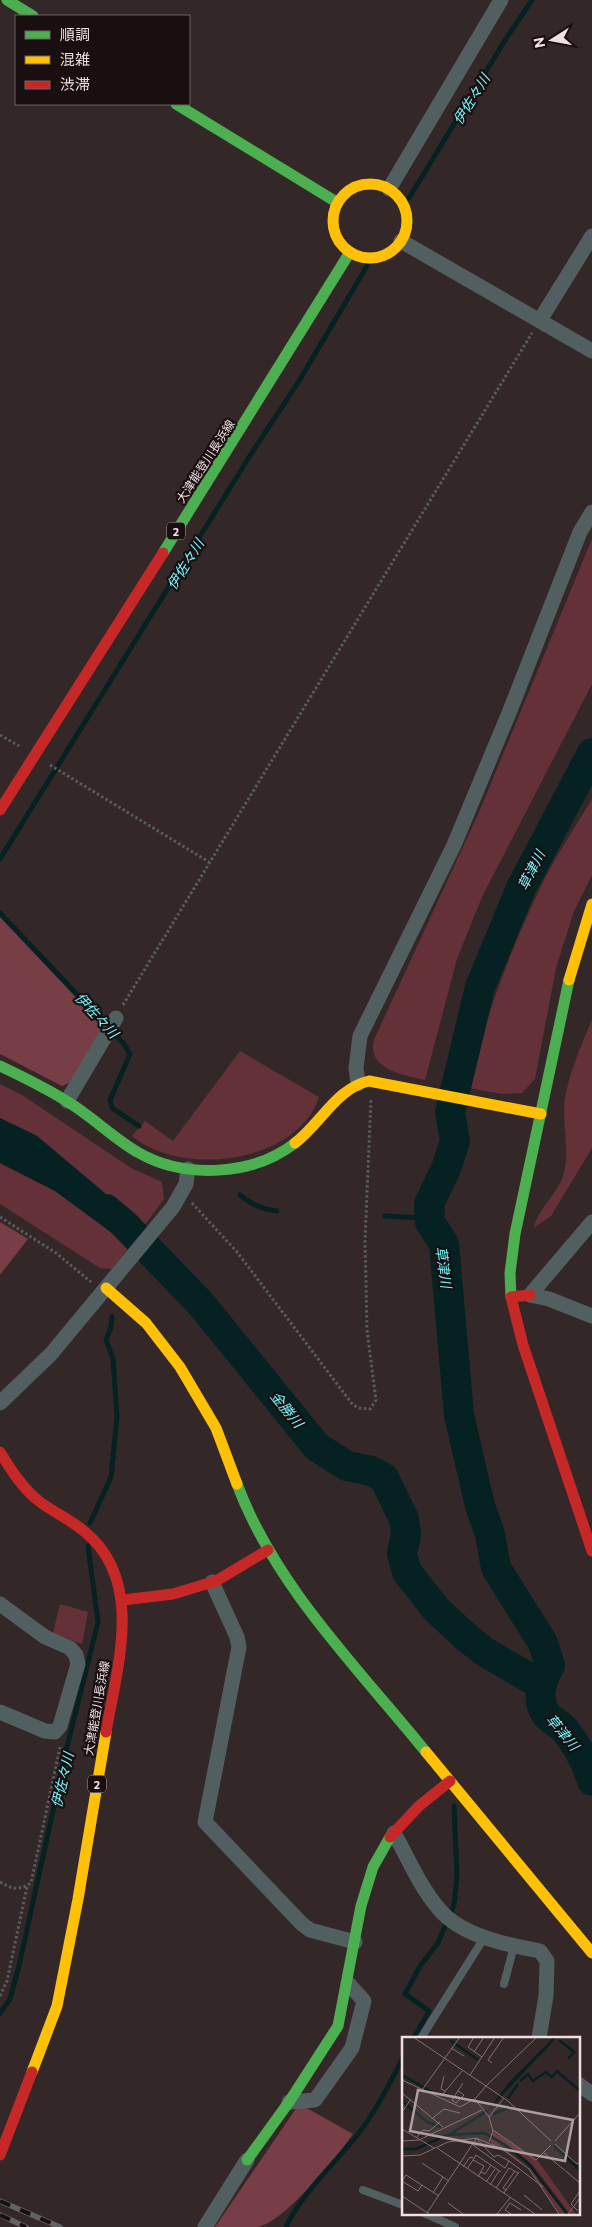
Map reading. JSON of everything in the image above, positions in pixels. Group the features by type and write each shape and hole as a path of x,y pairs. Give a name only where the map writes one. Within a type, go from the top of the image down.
{"street":[{"path":"6,0 31,15"},
{"path":"389,189 501,0"},
{"path":"178,105 338,203"},
{"path":"367,184 389,189 404,207 406,224 401,241 388,253 372,258 361,257 350,252 336,235 333,224 334,213 338,203 345,193 355,187 367,184"},
{"path":"540,320 592,236"},
{"path":"401,241 592,351"},
{"name":"大津能登川長浜線","path":"0,810 264,393 350,252"},
{"path":"364,1083 356,1068 360,1036 454,845 580,532 592,512"},
{"path":"592,904 570,976 515,1234 510,1273 511,1297 523,1345 592,1551"},
{"path":"67,1101 116,1018"},
{"path":"0,1066 67,1101 140,1153 160,1163 188,1169 226,1169 242,1166 284,1151 310,1131 340,1096 364,1083 392,1084 541,1114"},
{"path":"0,1402 51,1354 177,1202 188,1169"},
{"path":"530,1295 592,1222"},
{"path":"107,1287 146,1323 180,1367 216,1428 243,1500 268,1550 293,1590 592,1953"},
{"path":"511,1297 530,1295 549,1299 592,1316"},
{"name":"大津能登川長浜線","path":"0,1452 23,1486 34,1497 88,1533 103,1547 118,1577 122,1600 123,1628 78,1899 56,2006 0,2155"},
{"path":"122,1600 173,1594 212,1582 268,1550"},
{"path":"212,1582 237,1637 238,1647 205,1822 302,1924 310,1930 355,1942"},
{"path":"0,1604 45,1637 70,1648 76,1656 78,1664 60,1726 54,1732 44,1732 0,1712"},
{"path":"205,2227 247,2160 289,2102 338,2026 366,1885 373,1867 394,1833 419,1806 450,1781"},
{"path":"394,1833 440,1911 457,1924 484,1938 540,1951 547,1960 546,1996 539,2037"},
{"path":"289,2102 315,2100 352,2048 364,2001 348,1983"},
{"path":"580,2085 592,2094"}],"lane":[{"path":"422,2037 484,1938"},
{"path":"504,1984 514,1946"},
{"path":"363,2190 402,2205"},
{"path":"426,2214 455,2227"}],"path":[{"path":"116,1018 209,862 540,320"},
{"path":"50,765 209,862"},
{"path":"177,1202 196,1206 237,1252 353,1405 370,1409 376,1400 366,1320 365,1240 372,1111 364,1083"},
{"path":"0,1217 107,1287"},
{"path":"0,1882 14,1889 31,1884 60,1746 54,1732"},
{"path":"0,1996 8,1981 27,1886"}],"shaded area":[{"path":"592,539 592,684 482,897 457,959 425,1080 392,1071 378,1061 374,1054 375,1038 480,810"},
{"path":"592,799 592,875 574,911 556,968 535,1079 522,1093 502,1094 468,1088 492,1006 523,926 547,874"},
{"path":"0,917 103,1026 71,1082 62,1086 0,1054"},
{"path":"592,1020 592,1148 551,1216 534,1228 539,1214 556,1190 563,1176 566,1160 564,1111 567,1089 574,1065"},
{"path":"240,1051 319,1097 307,1119 288,1137 264,1149 236,1157 208,1160 179,1157 154,1149 132,1136 145,1121 173,1141"},
{"path":"0,1084 22,1095 131,1168 162,1182 164,1199 144,1226 37,1136 0,1118"},
{"path":"0,1163 55,1191 130,1246 112,1269 100,1268 0,1204"},
{"path":"0,1222 28,1239 0,1275"},
{"path":"60,1604 88,1612 82,1644 53,1633"},
{"path":"303,2106 353,2134 309,2188 281,2214 268,2223 257,2227 215,2227 297,2107"}],"water":[{"path":"0,1118 37,1136 144,1226 130,1246 55,1191 0,1163"}],"waterway":[{"name":"伊佐々川","path":"409,198 507,37 532,0"},
{"name":"伊佐々川","path":"0,859 251,454 299,381 367,266"},
{"name":"草津川","path":"592,753 521,888 480,987 450,1112 455,1141 447,1166 429,1204 430,1222 444,1244 459,1415 480,1506 490,1534 496,1568 543,1643 550,1665 544,1677 540,1695 543,1708 548,1716 562,1727 573,1741 584,1760 592,1781"},
{"name":"伊佐々川","path":"0,913 124,1044 130,1054 110,1100 112,1108 139,1126"},
{"name":"伊佐々川","path":"240,1195 257,1206 277,1211"},
{"name":"金勝川","path":"106,1209 124,1224 201,1304 317,1447 347,1466 371,1471 384,1478 404,1519 406,1534 402,1554 407,1572 436,1609 485,1652 540,1684"},
{"name":"伊佐々川","path":"385,1216 424,1218 430,1222"},
{"name":"伊佐々川","path":"90,1523 111,1477 117,1417 113,1359 106,1340 111,1327 112,1316"},
{"name":"伊佐々川","path":"0,2013 10,1999 19,1966 67,1747 98,1622 88,1546"},
{"path":"415,2037 429,2011 405,1994 420,1966 438,1943 454,1905 457,1876 454,1806"},
{"path":"286,2227 310,2190 365,2125 402,2060"}],"railway":[{"path":"0,2201 60,2227"},
{"path":"0,2215 26,2227"}],"traffic: fast":[{"path":"7,0 31,15"},
{"path":"178,105 338,203"},
{"path":"163,553 350,252"},
{"path":"511,1297 510,1273 515,1234 569,980"},
{"path":"0,1066 43,1087 68,1102 139,1153 177,1167 198,1170 239,1168 278,1154 295,1143"},
{"path":"237,1484 253,1521 273,1557 296,1591 320,1625 426,1752"},
{"path":"247,2160 289,2102 338,2026 361,1906 373,1867 390,1837"}],"traffic: slow":[{"path":"370,184 384,187 396,195 404,207 407,221 404,235 396,247 384,255 370,258 356,255 344,247 336,235 333,221 336,207 344,195 356,187 370,184"},
{"path":"569,980 592,904"},
{"path":"295,1143 338,1098 358,1085 369,1081 541,1114"},
{"path":"106,1288 146,1323 180,1367 216,1428 237,1484"},
{"path":"32,2072 57,2006 78,1899 106,1732"},
{"path":"426,1752 592,1953"}],"traffic: jam":[{"path":"0,810 163,553"},
{"path":"530,1295 511,1297 523,1345 592,1551"},
{"path":"0,1452 8,1466 34,1497 85,1532 104,1552 115,1575 121,1600 122,1626 116,1680 106,1732"},
{"path":"123,1600 173,1594 216,1581 268,1550"},
{"path":"390,1837 419,1806 450,1781"},
{"path":"0,2155 32,2072"}]}
